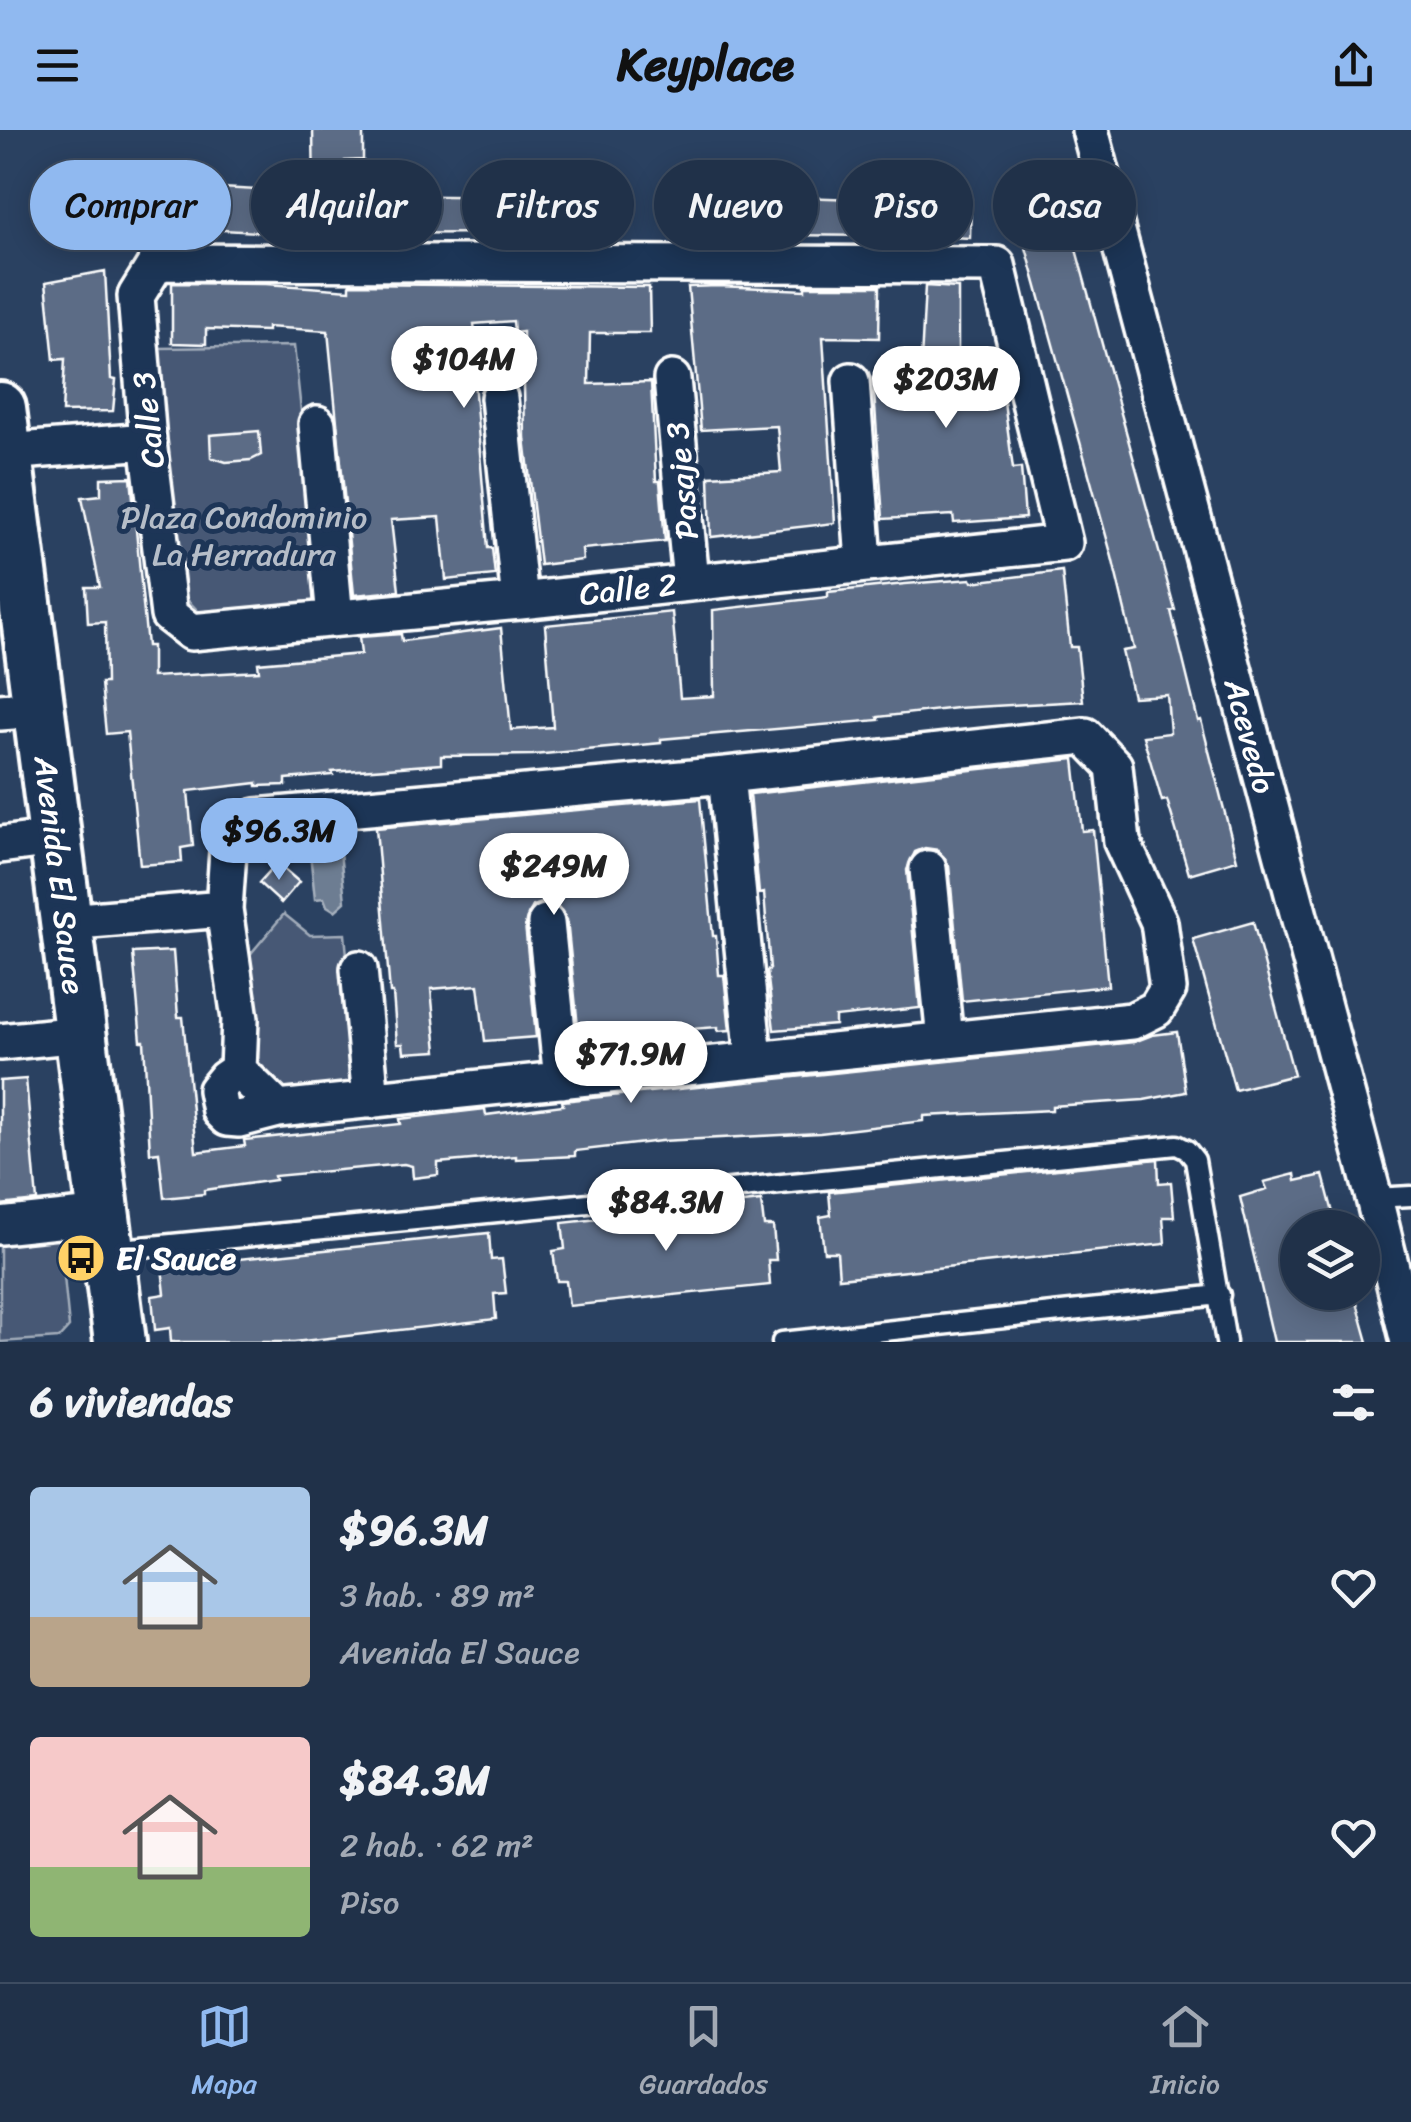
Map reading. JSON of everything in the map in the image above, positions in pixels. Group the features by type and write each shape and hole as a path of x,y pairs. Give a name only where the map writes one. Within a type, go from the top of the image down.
{"main road":[{"name":"Avenida El Sauce","path":"3,430 19,711 55,838 120,1342"}],"street":[{"name":"Acevedo","path":"1090,130 1374,1198 1408,1342"},
{"name":"Calle 3","path":"191,632 170,616 148,441 136,296 157,262 997,265 1064,543"},
{"name":"Pasaje 3","path":"672,379 691,582"},
{"path":"851,381 864,562"},
{"path":"499,398 520,601"},
{"path":"317,424 334,618"},
{"path":"3,430 148,441"},
{"name":"Calle 2","path":"191,632 1064,543"},
{"path":"1085,736 1114,766 1122,842 1159,922 1168,989 1156,1009 1132,1022 278,1109 238,1070 240,1018 224,909 228,836 256,817 726,774 1085,736"},
{"path":"726,774 754,1059"},
{"path":"0,845 55,838"},
{"path":"928,869 945,1040"},
{"path":"66,922 224,909"},
{"path":"546,923 562,1080"},
{"path":"359,969 371,1100"},
{"path":"0,1042 80,1034"},
{"path":"0,1226 106,1232"}],"lane":[{"path":"106,1232 1176,1145 1195,1160 1226,1342"},
{"path":"1374,1198 1411,1196"},
{"path":"782,1342 930,1334 1220,1295"}],"green space":[{"name":"Plaza Condominio La Herradura","path":"294,346 322,606 202,615 180,592 158,348"},
{"path":"284,914 310,935 345,934 360,1095 278,1099 246,1063 243,963"},
{"path":"60,1236 69,1327 59,1338 0,1342 0,1242"}],"shaded area":[{"path":"339,841 345,902 335,911 324,898 315,899 309,844"}],"building":[{"path":"313,130 363,130 363,160 313,160"},
{"path":"231,189 251,190 251,232 231,231"},
{"path":"442,196 462,196 462,233 442,233"},
{"path":"818,198 838,198 838,236 818,235"},
{"path":"1027,250 1076,250 1175,610 1171,611 1198,721 1201,720 1237,860 1189,874 1143,736 1170,733 1167,695 1133,697 1122,651 1134,649"},
{"path":"105,271 111,379 116,380 113,411 62,412 65,359 54,360 46,282"},
{"path":"172,283 350,290 350,284 649,287 650,333 590,333 589,384 651,382 656,481 660,481 665,541 582,549 583,560 540,565 525,438 523,332 514,333 513,321 474,324 475,333 470,333 475,393 488,548 492,548 495,575 446,580 440,517 391,520 399,591 354,595 328,331 206,329 206,344 172,343"},
{"path":"805,286 880,286 879,338 823,337 835,523 711,537 709,476 781,472 777,426 701,430 688,287 805,290"},
{"path":"925,286 958,288 958,357 984,354 986,365 999,364 1013,469 1021,468 1025,518 954,523 953,515 883,519 873,378 920,380"},
{"path":"259,431 261,455 226,462 211,457 210,435"},
{"path":"131,477 147,646 152,646 152,677 259,671 258,663 361,654 359,637 401,634 402,641 501,628 511,730 553,727 545,625 672,612 680,698 714,696 713,610 828,597 828,592 1062,571 1070,647 1077,647 1083,701 957,708 878,717 879,720 661,739 661,743 533,755 441,756 441,764 332,772 333,775 286,779 286,785 257,783 188,791 193,846 181,848 182,862 140,865 127,732 106,734 101,683 106,683 105,622 88,623 86,587 100,587 82,497 101,495 101,478"},
{"path":"1074,759 1082,831 1093,830 1108,986 962,1001 949,866 938,850 925,848 915,852 907,870 920,1008 835,1017 835,1025 774,1030 764,893 759,894 750,794"},
{"path":"700,799 713,936 719,975 724,975 730,1030 718,1031 718,1027 579,1037 567,920 556,904 545,902 533,906 525,924 536,1037 485,1041 478,985 431,989 437,1051 404,1053 403,1044 397,1044 390,993 376,828"},
{"path":"277,863 299,882 281,903 259,883"},
{"path":"1253,922 1294,1075 1235,1090 1193,939"},
{"path":"173,951 196,1152 245,1146 244,1140 401,1124 400,1119 485,1109 486,1115 563,1105 562,1101 1134,1042 1177,1032 1186,1092 1144,1100 1052,1106 1052,1110 924,1116 924,1121 820,1133 661,1141 575,1151 575,1156 516,1156 438,1163 438,1175 413,1178 412,1166 404,1164 274,1176 275,1180 164,1198 159,1152 150,1153 144,1041 133,953"},
{"path":"26,1079 37,1201 0,1205 0,1081"},
{"path":"1158,1159 1159,1183 1171,1182 1174,1217 1163,1217 1165,1244 839,1278 837,1252 824,1252 820,1217 831,1215 829,1192"},
{"path":"1295,1174 1296,1181 1323,1175 1332,1210 1280,1210 1280,1310 1359,1310 1368,1342 1274,1342 1240,1197 1267,1189 1264,1182"},
{"path":"761,1201 764,1226 773,1226 776,1260 768,1260 770,1285 569,1306 566,1281 557,1281 553,1251 565,1249 562,1223"},
{"path":"489,1233 491,1260 502,1259 506,1293 494,1294 496,1319 294,1342 171,1342 170,1328 155,1330 152,1296 165,1294 162,1267"}],"place":[{"name":"El Sauce","path":"81,1258"}]}
